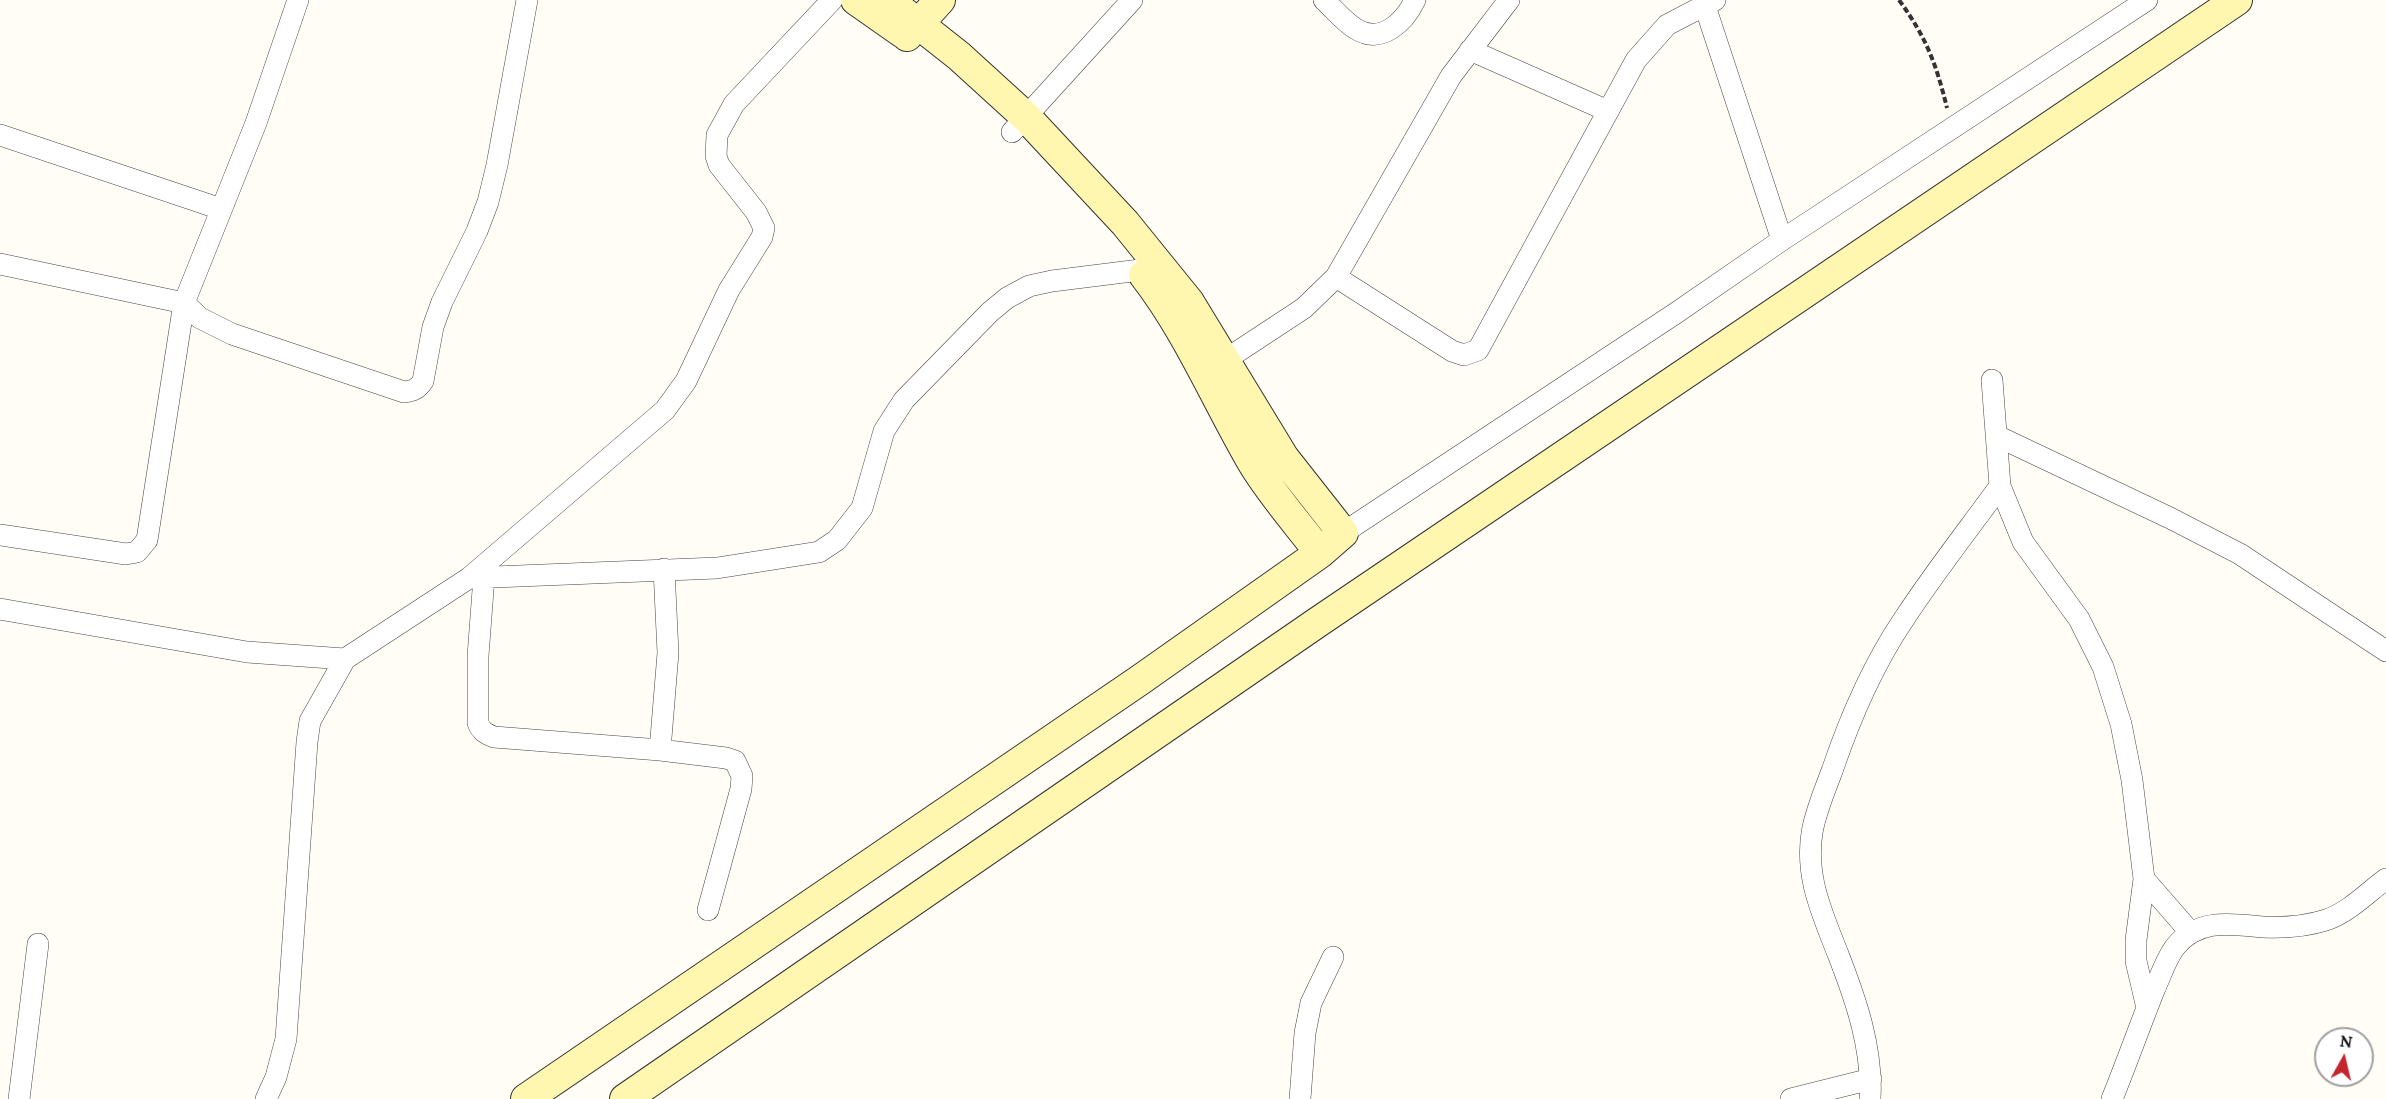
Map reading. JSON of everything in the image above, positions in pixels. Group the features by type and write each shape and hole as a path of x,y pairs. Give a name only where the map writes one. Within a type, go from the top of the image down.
{"street":[{"path":"0,535 126,554 137,552 147,540 184,303 256,123 298,0"},
{"path":"0,264 184,303 200,318 232,334 404,392 412,391 423,381 433,327 442,302 477,231 488,202 497,165 526,0"},
{"path":"266,1099 276,1077 286,1039 310,721 345,659 477,577 665,410 686,381 729,290 762,237 764,228 756,212 719,165 716,156 717,135 734,104 832,0"},
{"path":"856,0 959,56 1099,217 1214,364"},
{"path":"888,0 913,29"},
{"path":"913,29 940,0"},
{"path":"1020,125 1132,0"},
{"path":"1324,0 1356,29 1367,33 1383,33 1400,24 1415,0"},
{"path":"1214,364 1304,308 1336,277 1451,76 1509,0"},
{"path":"526,1099 1130,686 1320,553 1343,533 2147,0"},
{"path":"625,1099 1308,629 2236,0"},
{"path":"1336,277 1452,351 1464,355 1478,350 1636,60 1667,25 1708,2 1782,240"},
{"path":"1470,50 1608,111"},
{"path":"1020,125 1125,223 1189,302 1214,364 1320,553"},
{"path":"0,135 221,209"},
{"path":"477,577 552,576 664,568 717,568 808,555 828,548 862,508 884,431 904,400 990,312 1007,298 1029,286 1140,270"},
{"path":"1992,380 2000,486 2023,542 2079,619 2103,667 2121,724 2144,879 2136,940 2136,961 2147,1008"},
{"path":"1997,436 2170,518 2240,554 2386,651"},
{"path":"1268,460 1343,533"},
{"path":"1791,1099 1871,1089 1867,1045 1849,983 1814,888 1810,864 1811,828 1850,720 1871,675 1903,620 2000,486"},
{"path":"660,750 669,653 664,568"},
{"path":"477,577 478,723 480,729 494,737 660,750 726,758 735,762 740,768 741,789 708,910"},
{"path":"0,609 247,652 345,659"},
{"path":"2144,879 2191,933"},
{"path":"2112,1099 2147,1008 2175,947 2191,933 2210,925 2232,923 2265,927 2294,926 2328,920 2386,879"},
{"path":"19,1099 38,944"},
{"path":"1300,1099 1311,1004 1333,957"}],"path":[{"path":"1899,0 1913,19 1932,54 1952,129"}]}
